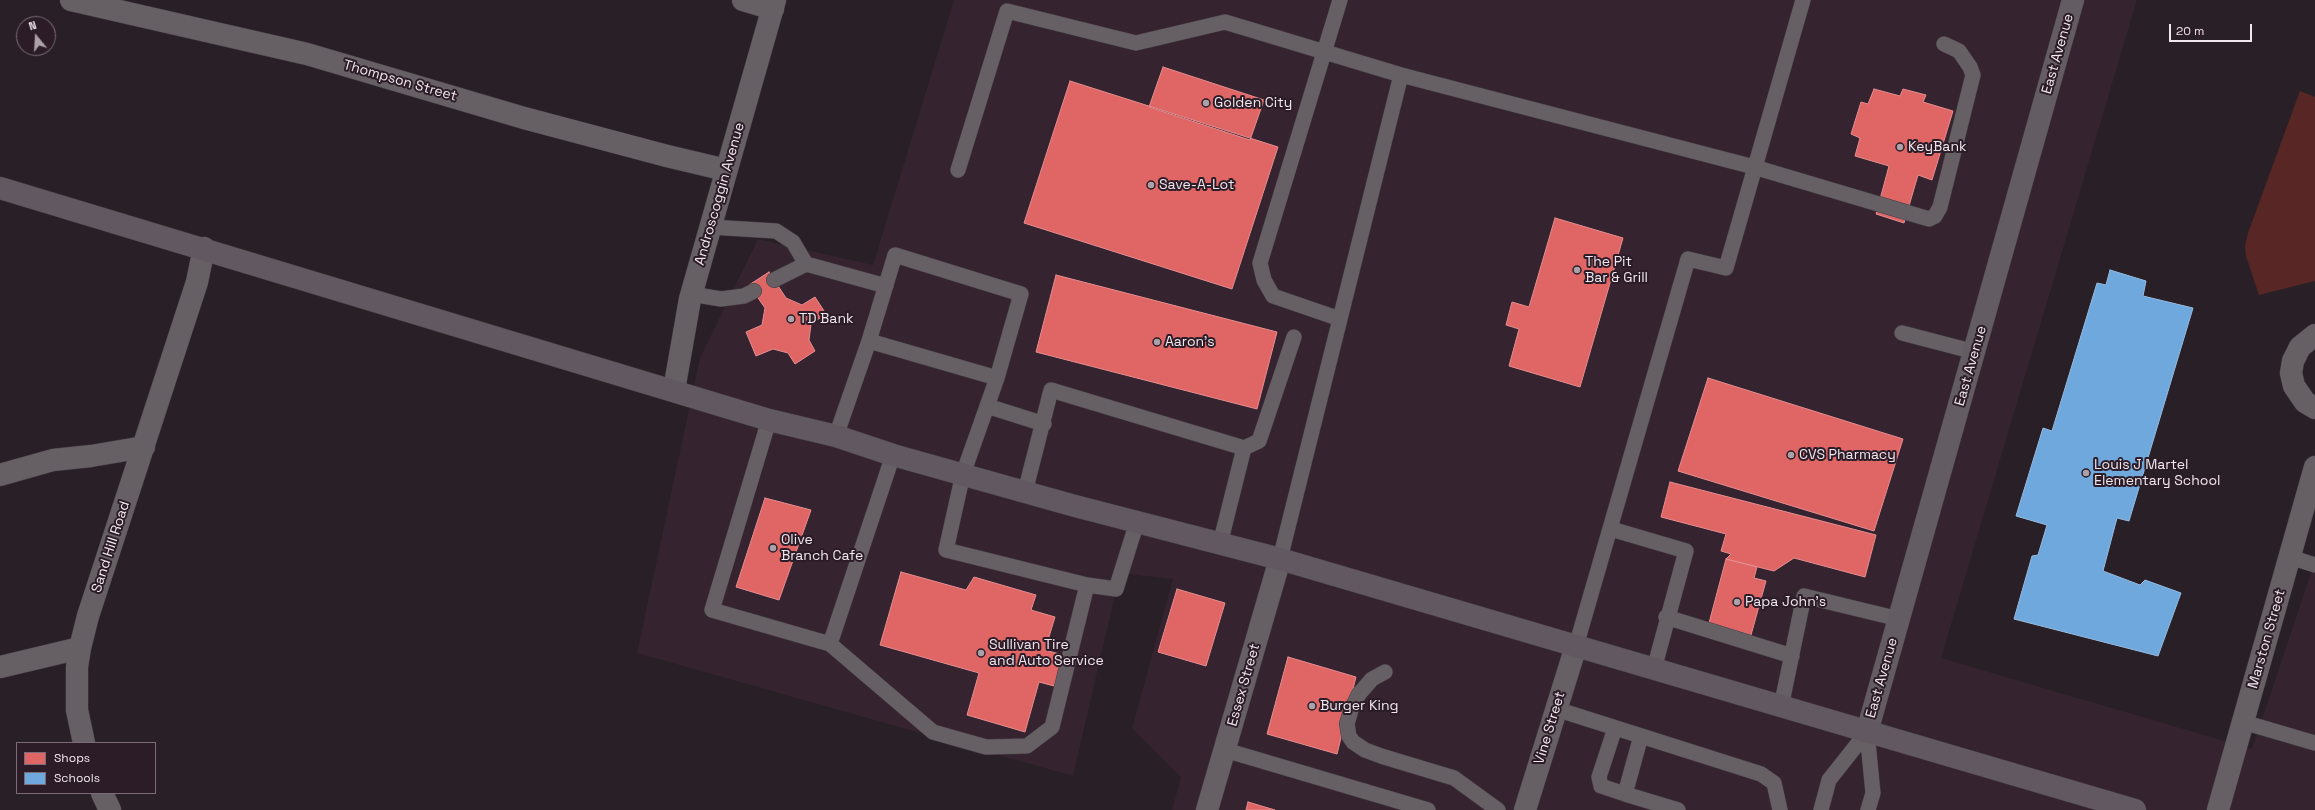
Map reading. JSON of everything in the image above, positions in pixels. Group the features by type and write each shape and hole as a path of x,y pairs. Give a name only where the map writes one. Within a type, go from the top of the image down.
{"highway":[{"path":"0,188 204,248 769,420 836,436 892,455 1025,492 1280,559 2135,810"}],"main road":[{"name":"East Avenue","path":"1867,732 2073,0"}],"street":[{"name":"Thompson Street","path":"71,0 307,54 524,118 726,170"},
{"path":"743,0 774,4"},
{"name":"Androscoggin Avenue","path":"674,390 691,294 774,4"},
{"name":"Sand Hill Road","path":"84,742 77,710 77,668 80,648 88,616 197,282 204,248"},
{"path":"2315,335 2300,347 2293,361 2291,372 2294,386 2305,402 2315,408"},
{"path":"0,475 53,460 91,456 144,447"},
{"name":"Marston Street","path":"2218,810 2315,467"},
{"name":"Essex Street","path":"1207,810 1280,559"},
{"name":"Vine Street","path":"1525,810 1576,646"},
{"path":"0,667 80,648"},
{"path":"102,794 110,810"}],"lane":[{"path":"1340,0 1260,263 1264,280 1274,296 1340,319"},
{"path":"1576,646 1688,259 1726,268 1803,0"},
{"path":"958,170 1007,11 1136,43 1225,22 1401,75 1754,167 1929,219 1935,216 1940,207 1973,75 1970,67 1959,51 1944,44"},
{"path":"1280,559 1401,75"},
{"path":"710,227 776,231 793,242 806,264"},
{"path":"836,436 869,342 895,255 1021,294 997,378 963,474 946,550 1087,585 1116,589 1137,522"},
{"path":"774,280 806,264 886,286"},
{"path":"691,294 721,299 744,296 754,291"},
{"path":"1902,333 1975,352"},
{"path":"1025,492 1044,424 1051,390 1244,448 1259,441 1294,337"},
{"path":"869,342 997,378"},
{"path":"987,406 1044,424"},
{"path":"769,420 712,610 830,644 933,732 986,747 1027,746 1052,727 1087,585"},
{"path":"1220,544 1244,448"},
{"path":"830,644 892,455"},
{"path":"1611,529 1686,551 1666,617 1654,669"},
{"path":"2290,557 2315,565"},
{"path":"1781,707 1804,596 1898,619"},
{"path":"1666,617 1792,656"},
{"path":"1385,672 1372,678 1359,694 1347,724 1349,736 1365,750 1454,778 1498,810"},
{"path":"1556,709 1761,774 1774,783 1780,810"},
{"path":"2243,722 2315,743"},
{"path":"1615,728 1599,777 1601,786 1678,810"},
{"path":"1821,810 1829,780 1867,732"},
{"path":"1867,732 1873,793 1868,810"},
{"path":"1625,794 1641,736"},
{"path":"1225,750 1428,810"}],"shaded area":[{"path":"954,0 2137,0 1941,658 2252,749 2315,561 2315,810 1172,810 1181,777 1132,728 1173,579 1120,573 1073,776 637,653 700,358 758,239 873,265"},
{"path":"2300,91 2315,97 2315,281 2259,295 2246,256 2245,246 2248,233"}],"building: Shops":[{"name":"Golden City","path":"1163,67 1264,100 1250,140 1149,107"},
{"name":"Save-A-Lot","path":"1070,81 1278,147 1232,289 1024,223"},
{"name":"KeyBank","path":"1874,89 1900,96 1903,89 1926,95 1923,102 1953,111 1932,180 1918,175 1904,223 1876,214 1889,166 1855,156 1860,138 1851,134 1861,102 1868,104"},
{"name":"The Pit Bar & Grill","path":"1555,218 1623,238 1580,387 1509,366 1519,329 1506,325 1512,302 1529,307"},
{"name":"TD Bank","path":"769,272 786,298 802,305 815,297 826,314 811,324 809,340 815,351 795,364 788,353 773,349 756,356 746,332 762,325 765,308 749,285"},
{"name":"Aaron's","path":"1056,275 1277,332 1257,409 1036,352"},
{"name":"CVS Pharmacy","path":"1708,378 1903,439 1874,531 1678,471"},
{"path":"1670,482 1876,535 1865,577 1794,558 1774,571 1726,559 1731,554 1721,551 1726,534 1661,517"},
{"name":"Olive Branch Cafe","path":"765,498 811,510 779,600 736,587"},
{"name":"Papa John's","path":"1726,559 1757,567 1754,578 1766,581 1751,635 1709,623"},
{"name":"Sullivan Tire and Auto Service","path":"901,572 966,590 974,577 1036,595 1031,610 1055,617 1045,650 1063,655 1054,686 1039,682 1025,732 967,715 979,673 880,645"},
{"path":"1177,589 1225,603 1206,666 1158,652"},
{"name":"Burger King","path":"1288,657 1356,677 1337,754 1267,734"},
{"path":"1248,802 1275,810 1246,810"}],"building: Schools":[{"name":"Louis J Martel Elementary School","path":"2110,270 2146,281 2143,296 2193,308 2129,521 2117,518 2103,571 2140,585 2145,580 2181,593 2158,656 2014,619 2032,556 2038,555 2047,525 2016,516 2043,428 2052,431 2097,283 2106,285"}],"place":[{"name":"Golden City","path":"1206,103"},
{"name":"KeyBank","path":"1900,147"},
{"name":"Save-A-Lot","path":"1151,185"},
{"name":"The Pit Bar & Grill","path":"1577,270"},
{"name":"TD Bank","path":"791,319"},
{"name":"Aaron's","path":"1157,342"},
{"name":"CVS Pharmacy","path":"1791,455"},
{"name":"Louis J Martel Elementary School","path":"2086,473"},
{"name":"Olive Branch Cafe","path":"773,548"},
{"name":"Papa John's","path":"1737,602"},
{"name":"Sullivan Tire and Auto Service","path":"981,653"},
{"name":"Burger King","path":"1312,706"}]}
